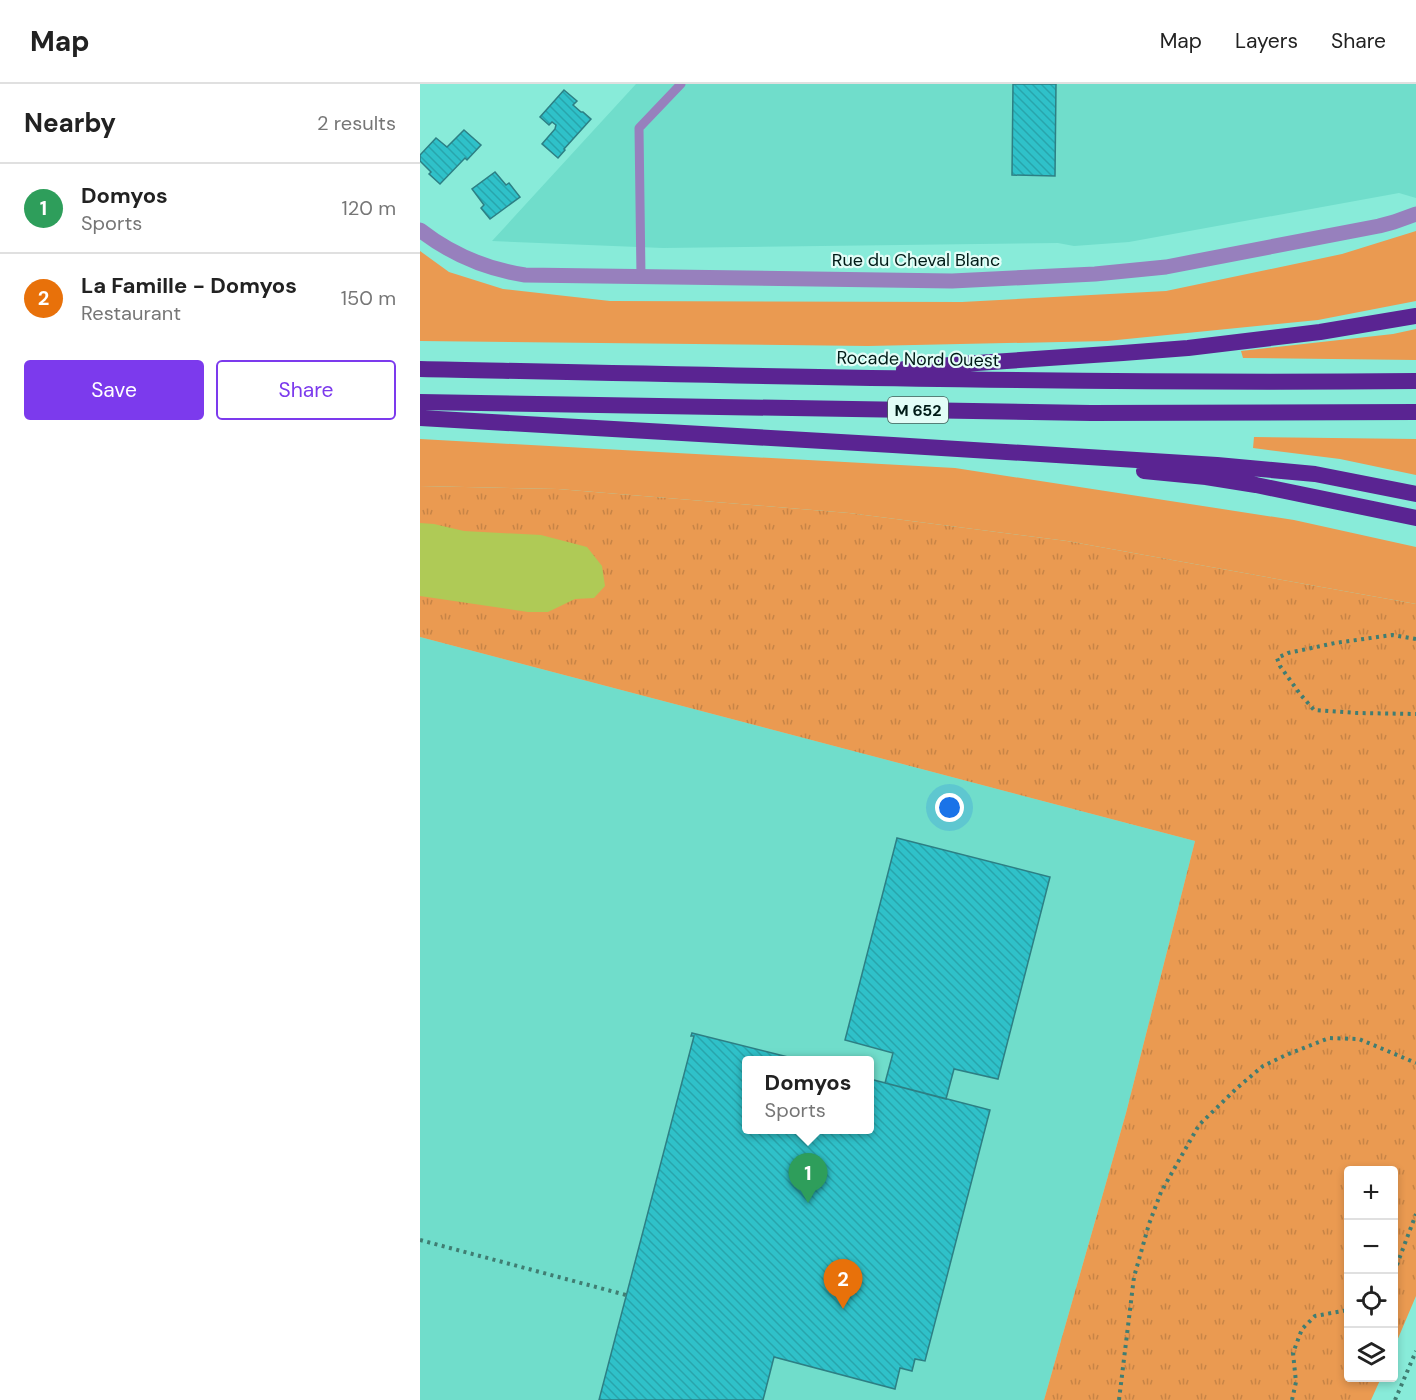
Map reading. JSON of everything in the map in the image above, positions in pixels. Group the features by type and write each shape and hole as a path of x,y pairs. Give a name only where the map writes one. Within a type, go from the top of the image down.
{"highway":[{"path":"835,377 962,363 1188,348 1320,332 1416,316"},
{"name":"Rocade Nord Ouest","path":"420,369 1083,381 1416,381"},
{"name":"M 652","path":"420,402 1091,413 1416,412"},
{"path":"420,418 1269,469 1316,474 1416,494"},
{"path":"893,445 1206,477 1416,518"}],"street":[{"name":"Rue du Cheval Blanc","path":"420,230 441,245 474,263 511,273 541,276 952,281 1119,273 1183,264 1362,229 1394,222 1416,214"}],"lane":[{"path":"641,277 639,128 681,84"}],"path":[{"path":"1416,639 1392,635 1316,647 1288,653 1277,658 1280,666 1314,710 1416,714"},
{"path":"1119,1400 1134,1277 1146,1234 1161,1192 1199,1125 1263,1066 1329,1038 1359,1039 1416,1063"},
{"path":"1398,1262 1416,1214"},
{"path":"420,1240 626,1295"},
{"path":"1292,1400 1296,1382 1293,1353 1302,1329 1315,1316 1344,1311"},
{"path":"1395,1400 1416,1351"}],"shaded area":[{"path":"636,84 1416,84 1416,198 1399,193 1129,242 1074,246 1058,243 663,248 492,241"},
{"path":"420,523 464,531 541,535 587,547 602,566 605,586 594,598 575,599 548,612 528,612 420,596"},
{"path":"420,637 1195,841 1126,1113 1044,1400 420,1400"}],"green space":[{"path":"1416,231 1416,301 1318,320 1107,341 868,346 420,341 420,251 449,272 503,289 610,301 962,302 1166,291 1342,254"},
{"path":"1416,329 1416,360 1243,358 1241,351 1393,334"},
{"path":"1254,437 1416,439 1416,475 1340,459 1253,448"},
{"path":"420,439 955,468 1294,520 1416,547 1416,604 1067,541 849,513 558,489 420,486"},
{"path":"420,486 558,489 849,513 1067,541 1416,604 1416,1296 1398,1339 1398,1166 1344,1166 1344,1382 1379,1382 1371,1400 1044,1400 1126,1113 1195,841 420,637"}],"building":[{"path":"1013,84 1056,84 1055,176 1012,175"},
{"path":"564,90 577,101 573,105 591,119 558,158 542,144 556,125 552,122 549,125 540,117"},
{"path":"464,130 481,145 440,184 420,161 420,155 436,138 447,147"},
{"path":"495,172 506,185 509,183 520,197 490,219 481,208 484,205 472,189"},
{"path":"897,838 1050,877 998,1079 954,1069 946,1099 885,1083 893,1053 845,1040"},
{"path":"692,1033 784,1056 742,1056 742,1134 874,1134 874,1080 990,1110 925,1361 915,1359 912,1371 900,1368 895,1389 774,1357 763,1400 599,1400 694,1036 691,1036"}],"place":[{"name":"Domyos","path":"808,1203"},
{"name":"La Famille - Domyos","path":"843,1309"}]}
